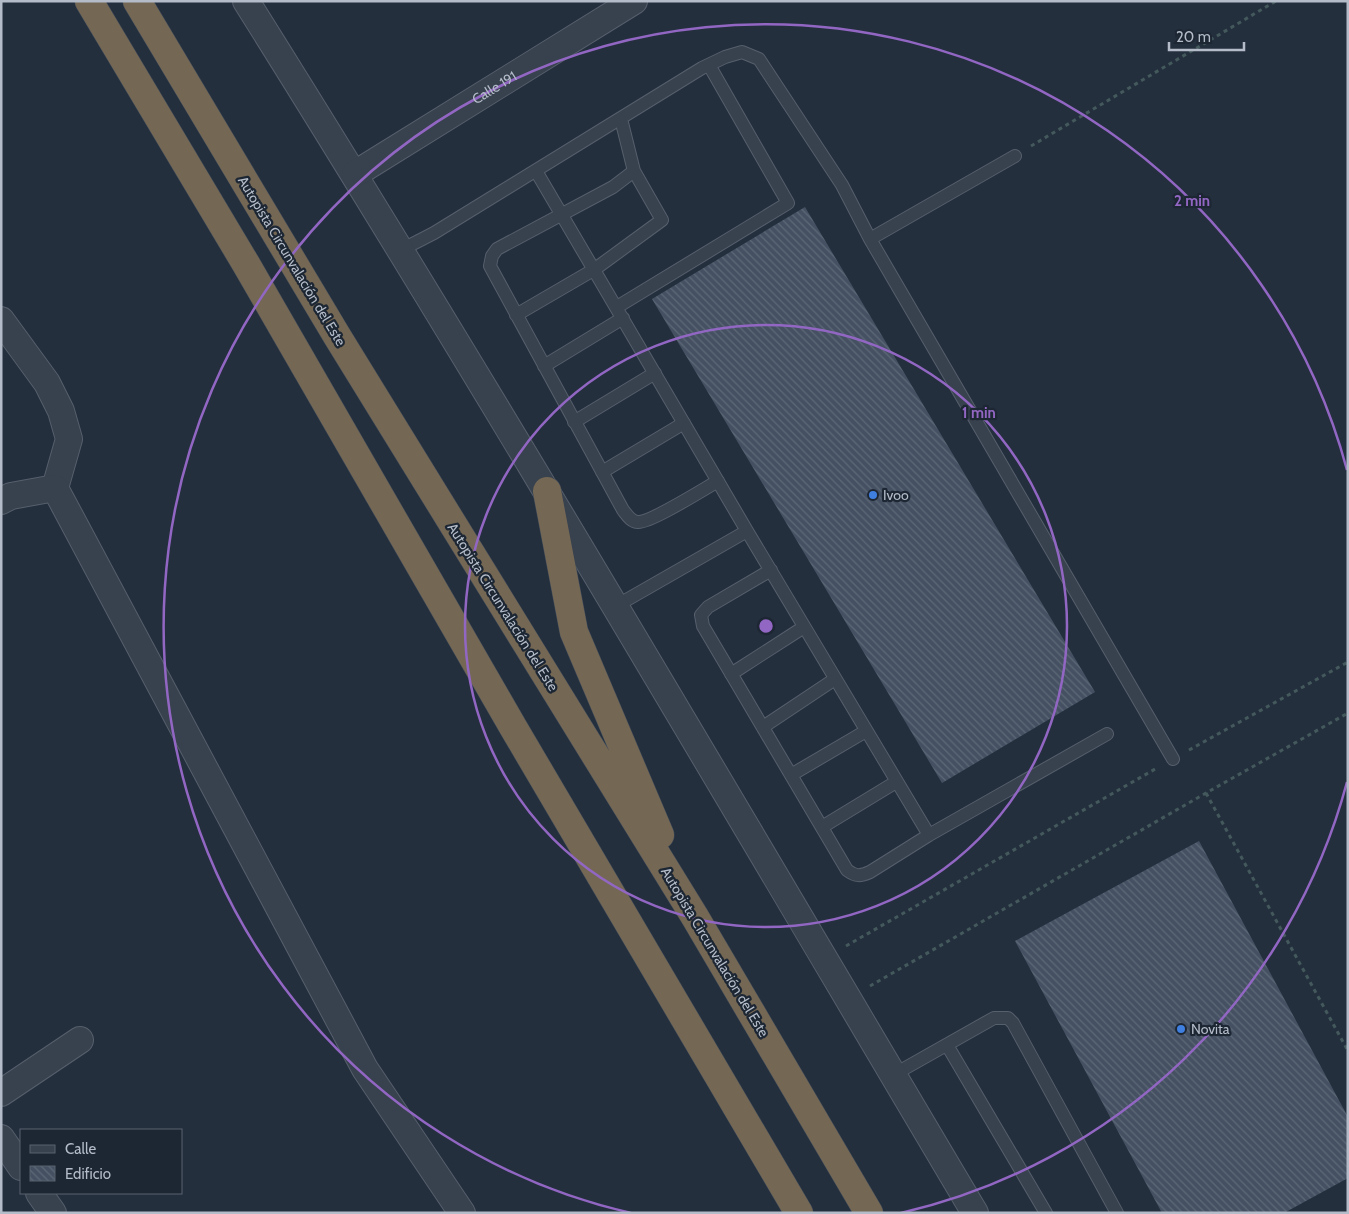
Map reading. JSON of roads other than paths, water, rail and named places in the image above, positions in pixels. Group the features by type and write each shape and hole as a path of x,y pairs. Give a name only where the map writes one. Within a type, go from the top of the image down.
{"highway":[{"path":"89,1 246,264 513,728 799,1213"},
{"name":"Autopista Circunvalación del Este","path":"137,1 342,345 695,917 869,1213"},
{"path":"547,491 574,632 695,917"}],"street":[{"path":"246,1 355,174 547,491 975,1213"},
{"name":"Calle 191","path":"355,174 634,1"},
{"path":"1,320 47,383 61,411 69,440 55,488 365,1069 462,1213"},
{"path":"1,501 11,496 55,488"},
{"path":"1,1093 80,1040"},
{"path":"1,1138 20,1166"},
{"path":"40,1194 53,1213"}],"lane":[{"path":"401,250 434,233 709,65 725,57 742,52 759,59 842,185 870,239 1173,759"},
{"path":"544,366 620,312 788,202 709,65"},
{"path":"516,315 595,269 662,220 634,171 621,119"},
{"path":"870,239 1015,156"},
{"path":"536,171 928,835"},
{"path":"634,171 613,187 497,249 492,256 490,266 574,422 623,510 630,519 637,522 651,518 718,481"},
{"path":"574,422 655,373"},
{"path":"602,472 684,424"},
{"path":"616,606 747,531"},
{"path":"771,570 708,607 701,615 703,626 847,870 854,875 861,876 870,872 928,835 1107,734"},
{"path":"731,674 804,627"},
{"path":"762,727 835,679"},
{"path":"791,775 866,731"},
{"path":"822,826 896,782"},
{"path":"893,1075 994,1018 1008,1018 1013,1023 1118,1213"},
{"path":"947,1045 1046,1213"}],"place":[{"name":"Ivoo","path":"873,495"},
{"name":"Novita","path":"1181,1029"}]}
